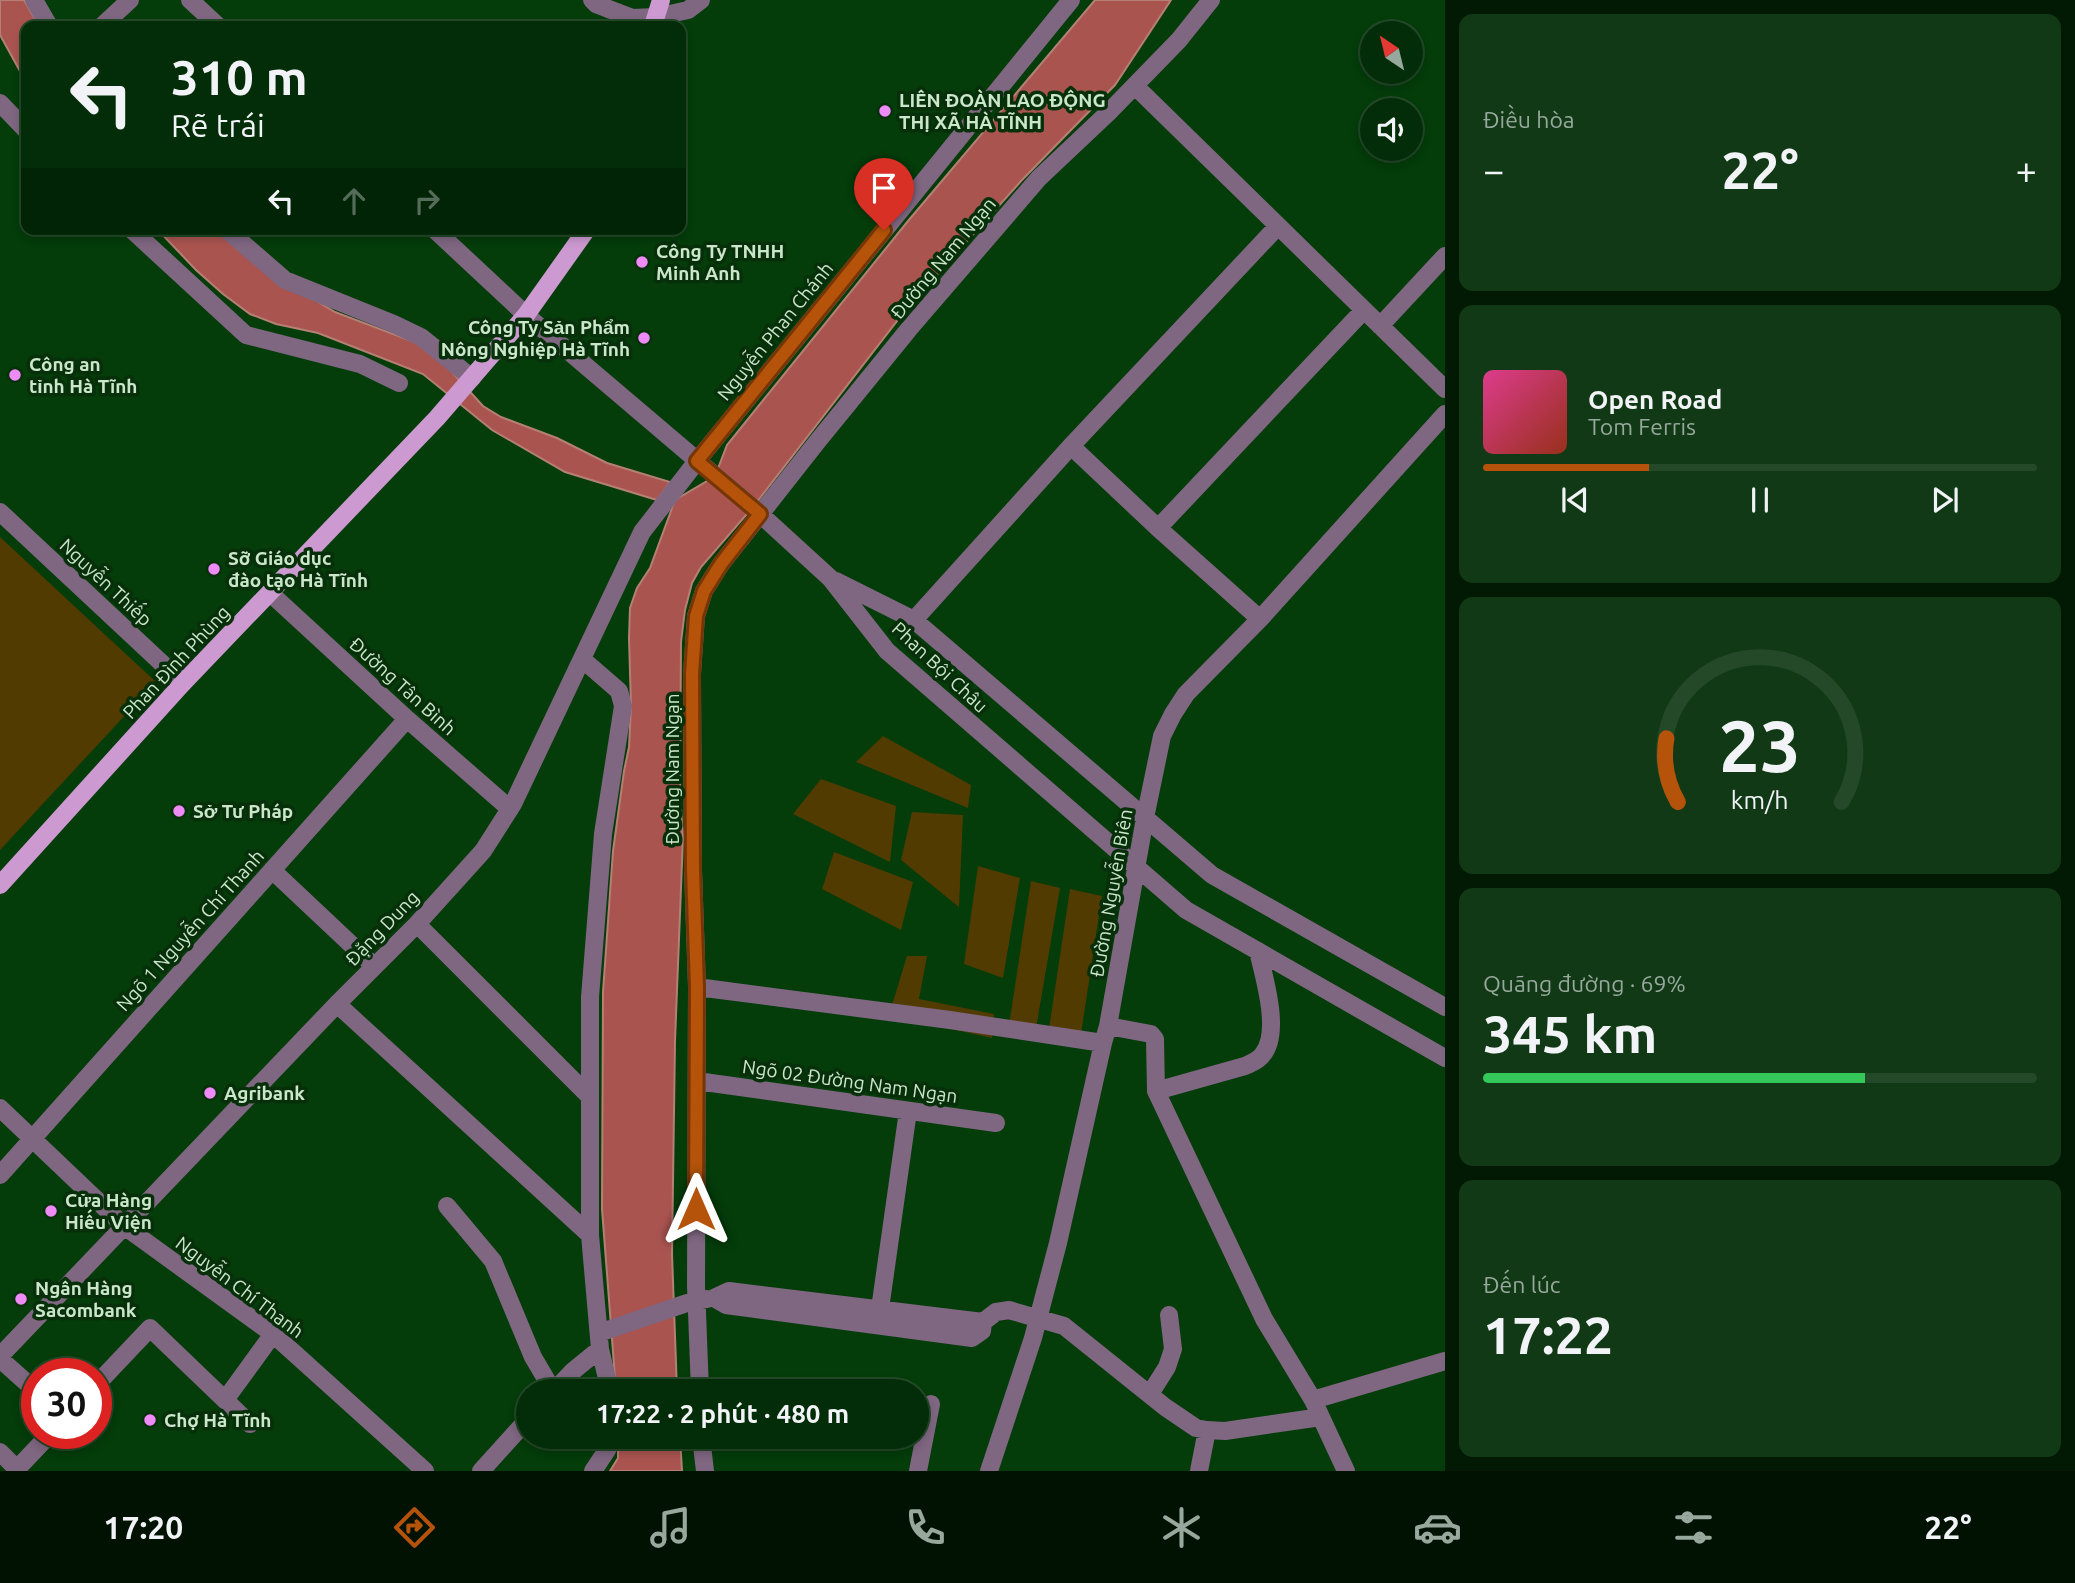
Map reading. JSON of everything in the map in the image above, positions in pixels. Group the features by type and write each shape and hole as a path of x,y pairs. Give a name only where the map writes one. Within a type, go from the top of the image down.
{"main road":[{"name":"Phan Đình Phùng","path":"0,885 183,683 470,381 526,315 583,235"}],"street":[{"path":"34,0 46,21"},
{"path":"107,21 130,0"},
{"path":"190,0 213,21"},
{"path":"592,0 632,18 688,10 701,0"},
{"name":"Nguyễn Phan Chánh","path":"697,461 1071,0"},
{"name":"Đường Nam Ngạn","path":"699,1379 692,687 696,616 704,591 721,564 760,514 909,329 1039,178 1110,112 1179,40 1211,0"},
{"path":"1135,86 1445,389"},
{"path":"0,103 21,125"},
{"path":"914,620 1071,446 1279,226"},
{"path":"138,235 246,335 360,364 399,383"},
{"path":"233,235 285,280 421,337 470,381"},
{"path":"441,235 526,315 760,514 830,578"},
{"path":"1380,326 1445,256"},
{"path":"1158,528 1364,310"},
{"name":"Đường Nguyễn Biên","path":"989,1471 1038,1319 1058,1243 1106,1035 1162,736 1172,714 1186,694 1260,619 1445,414"},
{"path":"1071,446 1260,619"},
{"name":"Đặng Dung","path":"0,1357 483,851 510,809 642,533 697,461"},
{"name":"Nguyễn Thiếp","path":"0,512 183,683"},
{"name":"Phan Bội Châu","path":"830,578 914,620 1212,875 1445,1007"},
{"name":"Phan Bội Châu","path":"830,578 887,652 1186,910 1445,1058"},
{"name":"Đường Tân Bình","path":"270,593 510,809"},
{"path":"582,659 619,691 624,706 603,834 590,997 590,1235 608,1379"},
{"name":"Ngõ 1 Nguyễn Chí Thanh","path":"0,1175 407,719"},
{"path":"272,870 374,966"},
{"path":"416,924 590,1097"},
{"path":"1156,1091 1245,1066 1258,1060 1265,1051 1271,1033 1271,1020 1258,951"},
{"path":"697,987 950,1020 1106,1035 1151,1034 1156,1039 1156,1091 1264,1319 1313,1400 1346,1471"},
{"path":"337,1004 590,1235"},
{"name":"Ngõ 02 Đường Nam Ngạn","path":"697,1081 996,1123"},
{"name":"Nguyễn Chí Thanh","path":"0,1108 124,1226 273,1335 425,1471"},
{"path":"880,1309 908,1111"},
{"path":"447,1206 493,1261 533,1357 547,1379"},
{"path":"565,1379 603,1337 729,1291 984,1322"},
{"path":"699,1301 972,1338 982,1331 984,1322 996,1312 1009,1310 1064,1326 1196,1427 1225,1431 1321,1417"},
{"path":"1150,1394 1167,1367 1173,1349 1169,1315"},
{"path":"112,1368 150,1328 250,1424"},
{"path":"225,1400 273,1335"},
{"path":"0,1357 21,1377"},
{"path":"1313,1400 1445,1361"},
{"path":"918,1471 931,1404"},
{"path":"1199,1471 1207,1430"},
{"path":"481,1471 516,1432"},
{"path":"0,1452 16,1470 36,1449"},
{"path":"593,1471 607,1449"},
{"path":"702,1449 705,1471"}],"shaded area":[{"path":"0,0 24,0 36,21 21,21 21,73 0,35"},
{"path":"1095,0 1171,0 1115,85 1022,180 908,307 753,507 701,567 692,583 681,642 680,795 683,837 675,1041 672,1254 677,1379 615,1379 602,1209 603,992 613,851 629,747 630,608 637,588 650,568 675,500 707,481 717,471 727,445 908,221"},
{"path":"163,235 230,235 271,273 335,312 425,346 483,406 501,417 557,438 607,463 670,482 657,500 565,472 492,430 423,374 318,333 276,324 250,314 196,270"},
{"path":"0,537 156,682 0,850"},
{"path":"883,736 971,785 968,808 856,762"},
{"path":"821,779 896,806 890,862 793,814"},
{"path":"912,812 963,815 959,907 901,860"},
{"path":"834,852 913,882 901,930 822,889"},
{"path":"978,866 1020,878 1003,978 964,964"},
{"path":"1031,881 1060,888 1034,1040 1008,1032"},
{"path":"1070,889 1102,896 1079,1047 1047,1042"},
{"path":"907,956 927,956 919,999 994,1014 992,1038 889,1015"},
{"path":"618,1449 681,1449 682,1471 610,1471 618,1458"}],"place":[{"name":"LIÊN ĐOÀN LAO ĐỘNG THỊ XÃ HÀ TĨNH","path":"885,111"},
{"name":"Công Ty TNHH Minh Anh","path":"642,262"},
{"name":"Công Ty Sản Phẩm Nông Nghiệp Hà Tĩnh","path":"644,338"},
{"name":"Công an tỉnh Hà Tĩnh","path":"15,375"},
{"name":"Sỡ Giáo dục đào tạo Hà Tĩnh","path":"214,569"},
{"name":"Sở Tư Pháp","path":"179,811"},
{"name":"Agribank","path":"210,1093"},
{"name":"Cửa Hàng Hiếu Viện","path":"51,1211"},
{"name":"Ngân Hàng Sacombank","path":"21,1299"},
{"name":"Chợ Hà Tĩnh","path":"150,1420"}],"route":[{"path":"696,1209 697,987 693,870 692,674 696,616 704,591 721,564 760,514 697,461 884,230"}]}
